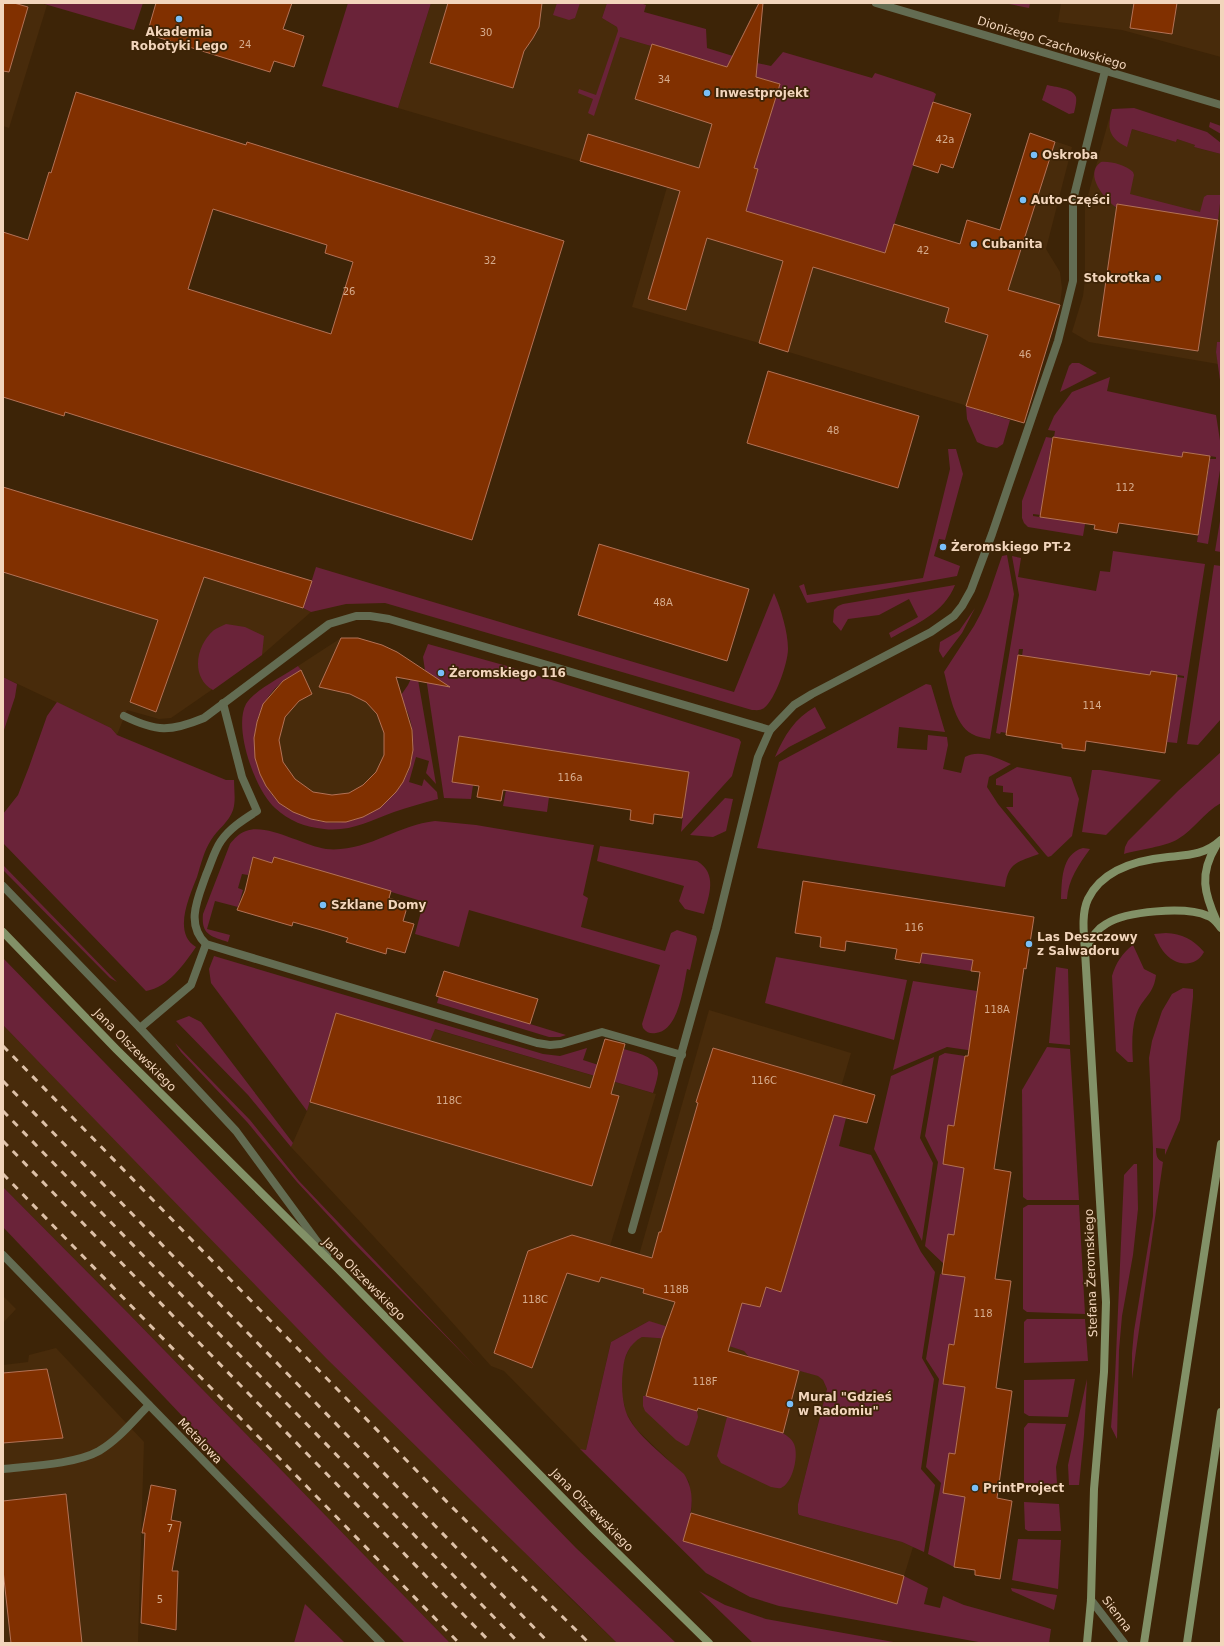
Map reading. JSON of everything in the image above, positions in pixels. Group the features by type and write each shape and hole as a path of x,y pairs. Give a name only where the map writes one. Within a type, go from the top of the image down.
{"main road":[{"name":"Stefana Żeromskiego","path":"1219,842 1210,856 1206,867 1205,878 1208,900 1220,925"},
{"name":"Stefana Żeromskiego","path":"1087,1643 1091,1600 1094,1490 1104,1372 1106,1302 1085,951 1085,911 1088,900 1105,878 1125,866 1137,862 1168,857 1190,856 1203,852 1219,842"},
{"name":"Stefana Żeromskiego","path":"1085,951 1092,936 1099,928 1121,916 1134,913 1162,911 1198,913 1207,915 1220,925"},
{"name":"Jana Olszewskiego","path":"3,932 122,1055 337,1268 577,1512 709,1643"},
{"path":"1144,1643 1177,1425 1208,1238 1221,1144"},
{"path":"1187,1643 1221,1412"}],"street":[{"name":"Dionizego Czachowskiego","path":"876,3 1221,106"},
{"path":"632,1230 716,929 754,770 770,730 794,705 812,694 931,632 954,616 971,590 992,534 1058,341 1071,292 1073,281 1073,200 1105,71"},
{"path":"124,716 143,726 157,729 175,729 204,718 329,624 356,616 370,616 402,623 770,730"},
{"path":"223,703 242,778 256,811 236,824 216,849 194,910 194,924 197,933 206,944 537,1043 550,1045 561,1044 602,1032 682,1054"},
{"path":"3,886 140,1028 236,1132 337,1268"},
{"path":"140,1028 191,985 206,944"},
{"name":"Metalowa","path":"3,1255 381,1643"},
{"path":"3,1469 77,1459 98,1451 119,1436 149,1405"},
{"name":"Sienna","path":"1091,1600 1124,1643"}],"shaded area":[{"path":"3,3 41,3 47,5 9,128 3,126"},
{"path":"41,3 143,3 134,30"},
{"path":"348,3 431,3 398,108 322,86"},
{"path":"431,3 607,3 602,18 617,27 620,37 651,46 652,44 780,84 763,138 758,169 746,211 984,282 1030,133 1072,147 1046,249 1060,272 1062,288 1060,305 1024,423 759,343 632,307 667,187 398,108"},
{"path":"557,3 580,3 575,18 569,20 553,15"},
{"path":"607,3 640,3 646,5 644,12 706,29 707,48 733,56 728,67 652,44 651,46 620,37 594,116 588,113 593,99 578,93 579,89 596,95 618,31 617,27 602,18"},
{"path":"1030,3 1029,8 1009,4"},
{"path":"1061,3 1221,3 1221,57 1122,30 1058,22"},
{"path":"783,52 872,78 875,73 936,94 885,253 746,211 758,169 729,160 763,137 780,84 756,77 757,63 771,66"},
{"path":"1047,85 1067,90 1074,94 1076,101 1074,113 1069,114 1042,100"},
{"path":"1134,108 1207,132 1221,143 1221,154 1194,147 1195,145 1177,139 1176,142 1132,129 1127,147 1121,144 1116,140 1110,131 1110,115 1112,109"},
{"path":"1109,119 1109,125 1127,146 1132,129 1176,142 1177,139 1195,145 1194,147 1221,154 1221,342 1217,342 1216,352 1218,364 1089,342 1072,332 1083,296 1085,279 1085,206"},
{"path":"1210,122 1221,126 1221,134 1209,127"},
{"path":"1101,162 1118,164 1133,172 1134,175 1130,194 1200,212 1204,197 1207,195 1221,195 1218,220 1118,205 1117,208 1102,193 1095,180 1094,173 1096,167"},
{"path":"1217,342 1221,342 1221,387 1216,352"},
{"path":"1072,363 1079,363 1097,373 1060,392 1069,366"},
{"path":"1110,377 1107,391 1216,415 1221,447 1221,464 1208,544 1197,542 1210,459 1216,459 1216,457 1184,452 1182,457 1054,437 1055,431 1048,430 1054,416 1072,392"},
{"path":"966,406 1010,420 1003,444 997,448 986,446 977,442 967,419"},
{"path":"1046,437 1052,438 1041,515 1033,514 1033,516 1067,521 1086,518 1083,536 1028,527 1022,518 1022,501"},
{"path":"948,449 956,449 963,474 945,540 939,539 934,556 960,566 957,576 807,603 799,586 804,584 807,595 923,578 950,469"},
{"path":"3,487 186,542 130,702 156,712 204,577 303,608 311,612 262,655 171,718 159,719 127,710 117,735 111,728 3,677"},
{"path":"1221,515 1221,552 1215,551"},
{"path":"1113,551 1205,564 1177,743 1167,742 1177,677 1184,678 1184,676 1151,671 1150,675 1022,656 1023,649 1019,649 1007,733 996,733 1019,595 1012,556 1021,558 1018,577 1096,591 1100,571 1110,572"},
{"path":"1007,555 1014,594 990,739 978,737 972,734 961,723 950,697 944,672 981,613 1002,556"},
{"path":"1214,565 1221,566 1221,719 1198,745 1187,744"},
{"path":"316,567 734,692 774,593 782,613 788,642 786,663 780,681 768,704 762,709 752,710 385,603 346,604 311,612 303,608"},
{"path":"955,585 950,595 937,610 928,617 891,638 889,633 918,617 909,599 879,615 848,619 841,631 833,622 834,610 843,604"},
{"path":"975,608 962,633 943,658 939,651 940,642 959,631"},
{"path":"226,624 245,627 264,636 262,655 213,690 201,677 198,669 198,661 203,644 208,636 214,630"},
{"path":"341,638 329,665 350,694 366,702 377,714 384,733 384,755 376,772 363,785 349,793 332,795 313,792 295,779 283,762 279,740 285,717 299,701 312,693 298,666"},
{"path":"428,644 507,666 739,739 741,742 732,776 681,832 688,772 459,736 452,782 473,785 471,799 444,798 423,657"},
{"path":"298,666 301,670 283,681 271,693 262,708 254,740 260,773 268,789 279,802 314,820 339,822 365,816 388,801 397,791 404,779 412,759 413,740 411,722 404,705 399,698 408,685 416,668 436,784 426,773 429,761 416,757 409,782 422,786 424,779 437,792 438,799 399,810 360,825 333,830 304,825 280,813 267,799 254,774 244,743 242,728 243,715 246,704 255,694"},
{"path":"3,677 17,684 15,697 3,733"},
{"path":"926,684 931,685 945,732 899,727 897,748 927,750 928,735 947,737 948,745 943,769 961,773 965,757 976,754 988,755 1011,764 989,777 987,787 998,804 1039,854 1015,864 1009,872 1005,887 757,848 779,762"},
{"path":"57,702 111,728 117,735 226,780 234,780 235,799 233,810 229,818 211,840 206,849 187,903 184,923 185,933 189,941 196,947 175,974 162,985 154,989 146,991 3,843 3,814 18,795 47,716"},
{"path":"815,707 826,728 789,747 775,757 791,728 802,716"},
{"path":"1221,752 1221,803 1209,811 1189,831 1173,842 1124,854 1128,841 1178,791"},
{"path":"1017,767 1071,777 1079,799 1072,836 1051,856 1048,857 1046,855 1006,807 1013,807 1013,793 1003,792 1003,786 996,785 996,779"},
{"path":"1092,770 1161,780 1106,835 1082,832"},
{"path":"506,790 549,797 547,812 503,806"},
{"path":"725,798 733,799 726,831 713,837 690,835"},
{"path":"435,821 476,825 594,845 583,895 588,898 581,927 665,951 671,933 677,930 696,936 697,939 690,970 687,969 679,1007 670,1024 664,1030 652,1033 645,1030 642,1024 660,965 469,910 459,947 415,934 422,908 417,906 418,900 274,857 272,863 253,857 248,875 242,874 238,888 243,890 238,907 215,901 207,929 230,935 228,942 208,934 206,931 203,921 203,914 230,844 243,832 255,829 264,830 275,832 317,847 326,849 341,849 355,847 408,828"},
{"path":"600,846 697,861 704,866 710,878 710,892 704,914 685,909 679,901 684,886 597,861"},
{"path":"1083,848 1090,849 1078,866 1069,885 1067,899 1061,899 1064,869 1067,862 1070,856"},
{"path":"3,865 117,982 110,978 3,870"},
{"path":"1166,933 1187,938 1204,952 1195,961 1190,963 1184,964 1173,960 1159,945 1154,934"},
{"path":"1133,945 1144,969 1156,975 1153,986 1138,1010 1136,1016 1132,1036 1133,1062 1128,1062 1116,1051 1112,976 1120,959"},
{"path":"922,953 973,960 971,971 920,963"},
{"path":"214,956 543,1054 560,1056 587,1048 583,1060 617,1071 624,1049 635,1052 646,1056 655,1063 658,1074 653,1093 435,1029 430,1041 336,1013 307,1111 211,983 209,969"},
{"path":"776,957 907,980 894,1040 765,1003"},
{"path":"3,958 576,1548 676,1643 617,1643 327,1359 3,1025"},
{"path":"1056,967 1068,969 1070,1045 1049,1043"},
{"path":"913,981 977,991 971,1034 988,1053 947,1047 893,1070"},
{"path":"1183,988 1193,989 1193,997 1180,1120 1165,1155 1165,1149 1156,1148 1157,1157 1163,1162 1132,1379 1134,1331 1153,1216 1153,1148 1149,1058 1152,1041 1162,1011 1172,994"},
{"path":"439,996 566,1035 560,1037 549,1037 437,1003"},
{"path":"709,1010 851,1053 781,1292 757,1284 735,1329 729,1345 744,1351 749,1357 819,1376 823,1380 827,1389 798,1504 798,1513 799,1515 902,1542 913,1547 904,1576 691,1513 692,1502 689,1482 684,1475 636,1429 626,1413 622,1395 623,1363 634,1341 642,1337 662,1338 649,1321 611,1342 586,1450 580,1449 504,1371 491,1366 291,1147 307,1111 336,1013 430,1041 434,1029 656,1094 610,1246 639,1255"},
{"path":"189,1016 201,1022 293,1143 291,1147 248,1095 176,1021"},
{"path":"3,1025 570,1598 617,1643 450,1643 3,1187"},
{"path":"175,1043 250,1120 299,1181 476,1367 350,1239 297,1182 247,1122 181,1052"},
{"path":"1047,1047 1070,1049 1079,1200 1027,1200 1023,1197 1022,1090"},
{"path":"945,1053 965,1056 954,1126 948,1126 943,1164 964,1168 954,1235 944,1264 925,1246 938,1162 925,1136 939,1056"},
{"path":"934,1057 920,1138 933,1163 922,1241 874,1149 891,1076"},
{"path":"835,1113 846,1118 839,1146 871,1155 921,1252 935,1272 922,1358 934,1379 921,1469 935,1485 924,1552 902,1542 799,1515 798,1504 827,1389 823,1380 818,1376 749,1357 744,1351 729,1346 747,1285 757,1284 781,1292"},
{"path":"1134,1164 1137,1164 1138,1209 1133,1255 1122,1316 1119,1350 1117,1439 1111,1427 1115,1378 1124,1175"},
{"path":"3,1187 450,1643 405,1643 204,1439 3,1227"},
{"path":"1028,1205 1079,1205 1085,1314 1027,1312 1023,1309 1023,1208"},
{"path":"940,1274 965,1277 954,1345 949,1344 943,1384 965,1387 955,1454 949,1454 943,1493 965,1497 954,1567 928,1554 941,1483 926,1467 939,1379 926,1359"},
{"path":"3,1296 16,1309 3,1323"},
{"path":"1027,1319 1085,1319 1088,1361 1024,1363 1024,1322"},
{"path":"649,1321 717,1342 642,1337 634,1343 628,1351 624,1365 622,1381 623,1397 626,1412 630,1420 643,1437 684,1474 688,1482 692,1499 690,1515 683,1541 896,1604 904,1576 928,1588 924,1604 940,1608 943,1596 964,1605 1051,1629 1049,1643 984,1643 779,1606 750,1597 706,1573 580,1449 586,1450 611,1342"},
{"path":"56,1348 144,1442 138,1643 3,1643 3,1365 28,1362 29,1355"},
{"path":"1075,1379 1068,1417 1029,1416 1024,1413 1024,1380"},
{"path":"1087,1379 1084,1435 1079,1485 1069,1485 1068,1465"},
{"path":"643,1396 697,1411 698,1417 689,1445 686,1446 676,1440 645,1411 643,1406"},
{"path":"727,1417 783,1433 792,1441 796,1455 794,1468 789,1481 785,1485 781,1488 771,1487 721,1463 717,1456"},
{"path":"1028,1423 1066,1424 1056,1467 1057,1484 1024,1483 1024,1428"},
{"path":"1024,1502 1059,1504 1061,1531 1028,1531 1025,1529"},
{"path":"1018,1539 1061,1540 1058,1589 1012,1580"},
{"path":"1011,1588 1057,1595 1054,1610 1012,1591"},
{"path":"699,1591 725,1605 766,1619 899,1643 753,1643"},
{"path":"305,1604 345,1643 294,1643"}],"building":[{"path":"3,3 14,3 28,7 9,72 3,71"},
{"path":"156,3 292,3 283,29 304,36 294,67 274,61 270,72 147,34"},
{"path":"448,3 542,3 539,27 524,51 513,88 430,63"},
{"path":"759,3 763,3 756,77 780,84 754,168 758,169 746,211 885,253 894,224 960,244 967,220 1000,230 1030,133 1055,142 1008,290 1060,305 1024,423 966,406 988,335 945,322 949,308 813,267 788,352 759,343 783,261 707,238 686,310 648,299 680,191 580,161 588,134 699,168 712,124 635,99 652,44 727,67"},
{"path":"1134,3 1177,3 1172,34 1130,28"},
{"path":"76,92 246,145 247,142 564,241 472,540 65,412 64,416 3,397 3,232 28,240 49,172 51,173","holes":["213,209 327,245 325,253 353,262 331,334 188,289"]},
{"path":"933,102 971,114 953,168 941,164 938,173 913,165"},
{"name":"Stokrotka","path":"1117,204 1218,220 1198,351 1098,336"},
{"path":"768,371 919,416 898,488 747,443"},
{"path":"1053,437 1182,457 1183,452 1210,456 1198,535 1119,523 1117,533 1094,529 1095,525 1040,517"},
{"path":"3,487 312,581 303,608 204,577 156,712 130,702 158,620 3,572"},
{"path":"599,544 749,589 727,661 578,615"},
{"path":"341,638 358,638 382,645 397,652 450,687 396,677 412,730 413,750 410,766 403,782 396,792 380,808 363,817 346,822 326,822 311,819 293,812 279,803 266,786 260,774 255,758 254,738 263,704 283,681 301,670 312,694 299,701 285,717 279,740 283,762 295,779 313,792 332,795 349,793 363,785 376,772 384,755 384,733 377,714 366,702 350,694 319,687"},
{"path":"1018,655 1150,675 1151,671 1177,675 1165,753 1086,741 1085,751 1062,748 1062,744 1006,735"},
{"path":"459,736 689,772 682,818 654,814 653,824 630,820 631,810 503,790 501,801 477,797 479,786 452,782"},
{"name":"Szklane Domy","path":"253,857 272,863 274,857 391,891 389,898 408,904 403,921 414,924 405,953 387,948 386,954 346,942 348,938 325,931 293,922 292,926 237,910 245,891"},
{"path":"803,881 1034,917 1026,969 1024,968 994,1169 1011,1172 995,1279 1011,1281 996,1388 1012,1391 997,1498 1012,1501 1000,1579 975,1575 975,1570 954,1567 965,1497 943,1493 949,1453 955,1454 965,1387 943,1384 949,1344 954,1345 965,1277 942,1274 948,1234 954,1235 964,1168 943,1164 948,1125 954,1126 965,1056 968,1056 980,972 971,971 973,960 922,953 920,963 895,959 897,949 846,941 845,951 820,947 821,937 795,933"},
{"path":"444,971 538,999 530,1024 436,996"},
{"path":"336,1013 590,1088 605,1039 625,1044 611,1094 619,1096 592,1186 310,1102"},
{"path":"713,1048 875,1095 867,1123 834,1115 781,1292 766,1287 760,1307 742,1303 728,1351 799,1371 783,1433 698,1408 697,1411 646,1396 662,1338 675,1302 643,1293 644,1289 601,1277 599,1282 567,1273 532,1368 494,1353 528,1251 572,1235 652,1258 659,1232 661,1232 698,1103 696,1102"},
{"path":"47,1369 63,1438 3,1443 3,1373"},
{"path":"151,1485 176,1490 171,1520 181,1522 172,1571 178,1571 176,1630 141,1623 145,1533 142,1533"},
{"path":"66,1494 82,1643 11,1643 3,1570 3,1501"},
{"path":"691,1513 904,1576 897,1604 683,1541"}],"railway":[{"path":"3,1046 449,1504 589,1643"},
{"path":"3,1081 549,1643"},
{"path":"3,1111 519,1643"},
{"path":"3,1141 491,1643"},
{"path":"3,1174 459,1643"}],"place":[{"name":"Akademia Robotyki Lego","path":"179,19"},
{"name":"Inwestprojekt","path":"707,93"},
{"name":"Oskroba","path":"1034,155"},
{"name":"Auto-Części","path":"1023,200"},
{"name":"Cubanita","path":"974,244"},
{"name":"Stokrotka","path":"1158,278"},
{"name":"Żeromskiego PT-2","path":"943,547"},
{"name":"Żeromskiego 116","path":"441,673"},
{"name":"Szklane Domy","path":"323,905"},
{"name":"Las Deszczowy z Salwadoru","path":"1029,944"},
{"name":"Mural \"Gdzieś w Radomiu\"","path":"790,1404"},
{"name":"PrintProject","path":"975,1488"}]}
